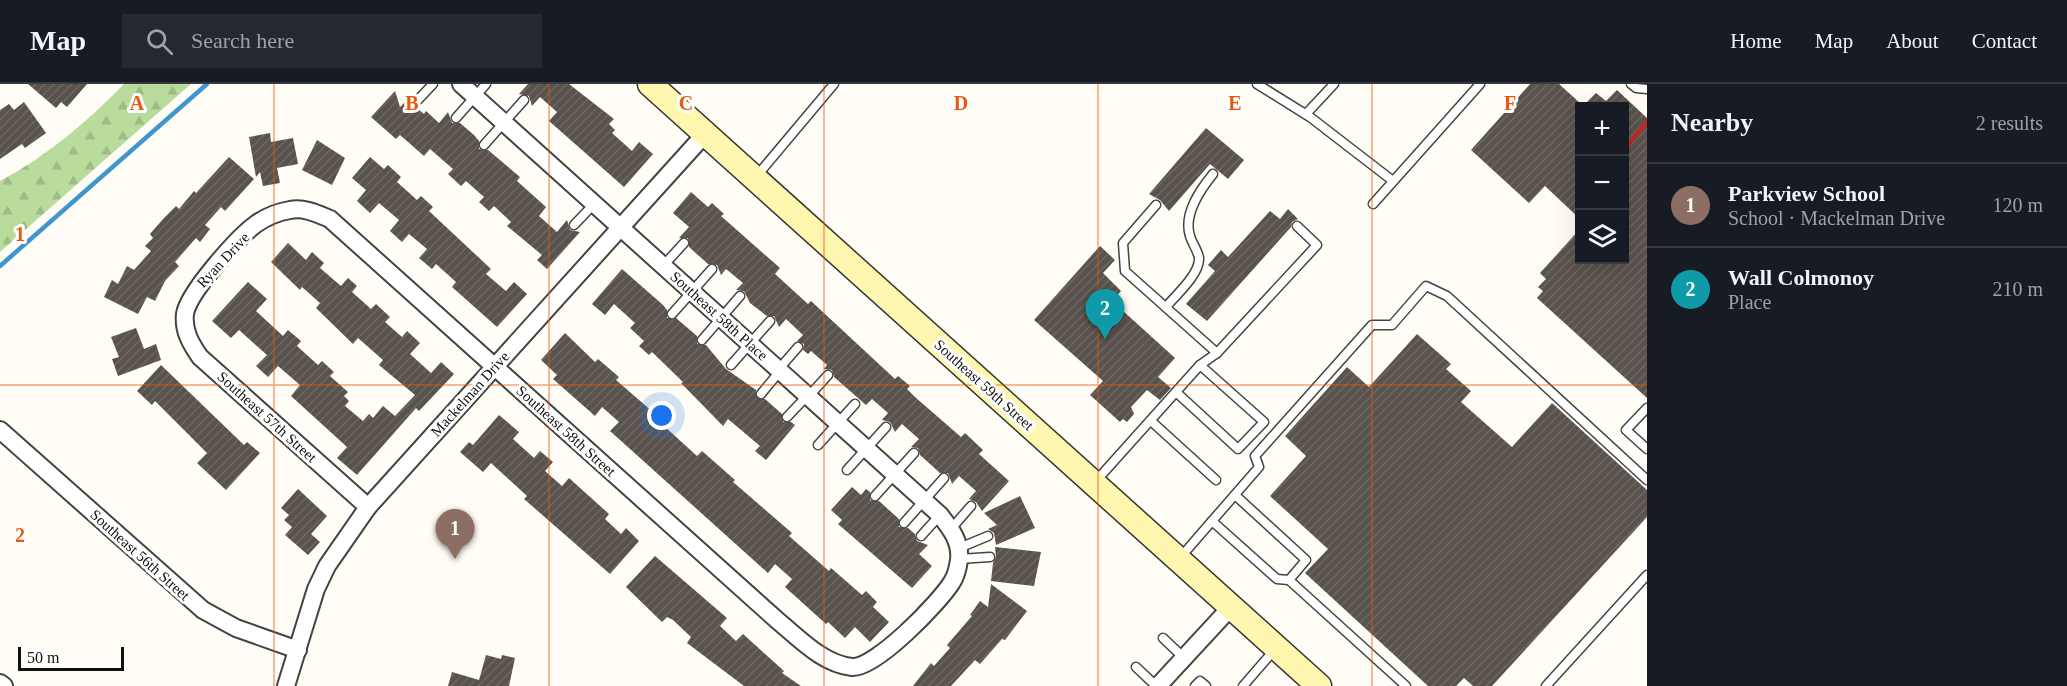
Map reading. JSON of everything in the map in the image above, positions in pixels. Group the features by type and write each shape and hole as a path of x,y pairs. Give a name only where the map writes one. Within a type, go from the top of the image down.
{"main road":[{"name":"Southeast 59th Street","path":"650,84 1319,686"}],"street":[{"name":"Southeast 58th Place","path":"461,84 481,90 504,123 940,515 951,529 959,554"},
{"name":"Mackelman Drive","path":"286,686 316,590 327,566 368,507 705,134"},
{"name":"Southeast 58th Street","path":"273,215 292,209 314,212 330,219 803,642 836,664 855,668 890,648 939,599 953,581 959,554"},
{"name":"Ryan Drive","path":"185,315 195,289 254,226 273,215"},
{"name":"Southeast 57th Street","path":"185,315 190,343 200,357 368,507"},
{"name":"Southeast 56th Street","path":"0,430 202,610 236,628 298,650"},
{"path":"1157,686 1231,607"},
{"path":"0,683 4,686"}],"lane":[{"path":"414,104 433,84"},
{"path":"754,178 834,84"},
{"path":"1257,84 1306,114 1394,181"},
{"path":"1306,114 1334,84"},
{"path":"1373,204 1480,84"},
{"path":"1631,84 1636,88 1647,89"},
{"path":"456,118 481,90"},
{"path":"484,145 524,100"},
{"path":"1166,308 1196,270 1199,258 1189,234 1188,219 1200,189 1213,174"},
{"path":"574,225 594,204"},
{"path":"1156,205 1123,243 1125,271 1217,353"},
{"path":"1094,484 1200,365 1217,353 1317,245 1297,225"},
{"path":"663,266 684,243"},
{"path":"672,314 712,269"},
{"path":"1179,560 1259,467 1255,456 1372,325 1392,325 1426,286 1447,296 1647,480"},
{"path":"702,340 740,296"},
{"path":"731,365 770,321"},
{"path":"761,394 798,348"},
{"path":"1176,392 1238,449 1264,422 1200,365"},
{"path":"787,417 828,375"},
{"path":"818,445 855,404"},
{"path":"1647,408 1626,430 1647,449"},
{"path":"1150,421 1216,480"},
{"path":"847,470 886,427"},
{"path":"875,496 914,453"},
{"path":"904,523 944,478"},
{"path":"1235,495 1306,560 1289,580"},
{"path":"951,529 971,506"},
{"path":"921,536 940,515"},
{"path":"1212,521 1277,579 1289,580 1406,686"},
{"path":"959,554 988,536"},
{"path":"959,554 990,557"},
{"path":"1546,686 1647,575"},
{"path":"1163,638 1184,658"},
{"path":"1243,686 1277,648"},
{"path":"1136,667 1157,686"},
{"path":"1196,686 1200,681 1206,686"}],"green space":[{"path":"124,84 191,84 0,252 0,181 34,161 66,137"}],"building":[{"path":"28,84 87,84 67,107 61,102 56,108"},
{"path":"528,84 569,84 614,119 609,124 615,130 612,133 632,151 639,142 653,154 624,187 549,121 557,112 540,97 532,106 529,96 519,94"},
{"path":"1530,84 1559,84 1579,102 1575,102 1575,214 1545,186 1529,203 1471,150"},
{"path":"1617,90 1647,118 1647,398 1537,298 1543,291 1538,287 1546,279 1540,273 1575,234 1575,264 1629,264 1629,102 1587,102 1596,93 1606,101"},
{"path":"395,91 400,107 407,100 410,109 418,109 424,114 426,111 439,123 448,112 452,123 460,123 474,135 479,141 479,149 488,150 520,177 517,181 546,207 539,216 557,232 567,220 570,230 580,232 547,269 537,260 542,255 507,226 511,222 494,206 489,211 479,202 484,197 466,181 461,186 448,174 453,169 430,149 424,156 400,135 396,139 371,117"},
{"path":"24,102 46,133 25,148 22,144 0,159 0,110 9,104 14,110"},
{"path":"1206,128 1244,160 1228,179 1210,164 1169,211 1160,200 1149,194"},
{"path":"270,133 271,142 293,138 298,164 277,168 280,183 263,186 260,172 256,177 249,137"},
{"path":"317,140 345,158 332,185 302,170"},
{"path":"229,157 254,179 225,211 221,207 205,225 210,229 200,242 196,238 175,262 179,266 165,281 155,301 147,297 138,314 104,297 112,280 118,284 127,266 134,270 151,251 145,246 153,238 150,234 164,218 176,206 179,209"},
{"path":"370,157 384,169 388,165 401,177 397,182 417,200 421,196 433,207 429,211 491,269 486,274 506,291 514,282 527,294 497,327 452,287 456,282 436,264 432,269 419,258 427,249 409,234 402,242 390,231 399,220 379,203 370,213 357,201 366,190 352,178"},
{"path":"691,192 708,207 712,203 724,214 721,216 780,268 775,274 808,304 811,301 895,379 898,376 910,386 907,389 915,397 961,437 965,433 983,450 979,454 1009,481 982,511 976,502 969,499 976,491 959,476 952,484 948,473 940,473 920,455 918,448 911,447 919,439 902,424 895,432 890,422 882,420 888,413 872,399 866,405 834,377 832,370 824,369 827,365 811,351 808,354 803,350 804,344 797,341 803,335 786,319 779,327 774,316 767,316 750,303 744,291 736,290 743,283 726,269 721,275 717,265 708,264 689,247 688,238 679,238 689,227 673,213"},
{"path":"1288,209 1298,219 1292,222 1291,227 1207,321 1186,304 1215,271 1208,265 1221,250 1228,257 1270,211 1280,219"},
{"path":"288,243 306,260 312,252 324,263 320,268 341,286 348,278 357,286 352,292 371,309 376,304 390,317 385,322 402,337 407,331 420,343 410,354 431,373 441,362 454,374 419,411 416,408 357,475 337,458 347,447 291,396 300,385 278,366 268,377 256,366 267,355 239,330 231,338 212,321 248,282 267,299 256,311 283,336 288,330 301,341 297,346 318,365 322,361 334,372 330,376 348,392 344,396 349,401 345,406 363,421 369,414 373,418 383,406 395,416 415,395 379,365 383,360 358,338 353,344 316,308 320,303 302,287 300,290 271,262"},
{"path":"1100,246 1115,260 1103,273 1121,291 1112,301 1175,358 1158,377 1171,388 1160,400 1147,390 1131,407 1134,414 1127,422 1123,419 1120,422 1090,395 1103,381 1034,320"},
{"path":"622,269 663,305 667,310 667,318 676,318 697,336 697,344 706,345 726,369 756,390 757,398 765,399 782,414 783,422 791,422 795,425 766,460 755,451 760,446 728,419 723,426 652,352 649,355 639,346 644,341 630,328 635,323 614,304 605,315 592,304"},
{"path":"136,328 144,349 156,344 161,360 118,376 112,359 119,357 111,337"},
{"path":"565,333 595,362 598,359 619,377 616,380 654,413 656,411 668,422 664,426 697,456 702,451 735,480 733,482 792,533 789,536 829,571 831,568 862,595 866,591 877,602 873,607 889,622 870,642 855,627 845,638 828,622 826,624 785,587 792,579 775,564 768,573 610,431 619,422 602,407 595,416 553,379 557,375 541,360"},
{"path":"1417,334 1451,364 1446,369 1471,391 1461,402 1512,447 1552,403 1647,490 1647,517 1492,686 1473,686 1464,678 1456,686 1428,686 1305,573 1328,549 1270,496 1306,456 1285,436 1347,367 1369,387"},
{"path":"161,365 244,445 247,442 260,453 226,490 197,463 207,453 155,401 152,405 137,391"},
{"path":"499,415 519,432 513,439 534,458 540,451 553,462 545,471 562,486 569,478 609,514 605,519 621,534 626,528 639,541 610,574 524,499 527,496 491,463 483,472 460,452 469,442 473,445"},
{"path":"852,487 861,495 866,489 870,492 870,500 879,501 899,519 899,527 908,528 915,534 917,541 928,545 919,554 932,566 912,588 838,524 842,520 831,510"},
{"path":"298,489 327,516 311,534 320,542 308,555 285,535 292,527 284,520 289,515 281,508"},
{"path":"1020,496 1035,528 996,545 994,533 988,529 997,525 984,513"},
{"path":"995,547 1041,552 1034,586 991,581 996,557"},
{"path":"655,556 727,618 720,626 736,641 743,634 784,671 782,673 801,686 744,686 687,643 691,637 673,620 667,617 662,622 626,587"},
{"path":"991,584 1027,611 1005,640 1002,639 980,664 975,660 951,686 913,686 931,663 934,666 950,648 947,645 972,616 970,615 980,601 988,607"},
{"path":"486,655 501,659 502,655 515,658 509,686 448,686 452,672 479,680"}],"waterway":[{"path":"0,266 207,84"}],"railway":[{"path":"1629,144 1647,122"}],"place":[{"name":"Wall Colmonoy","path":"1105,339"},
{"name":"Parkview School","path":"455,559"}]}
